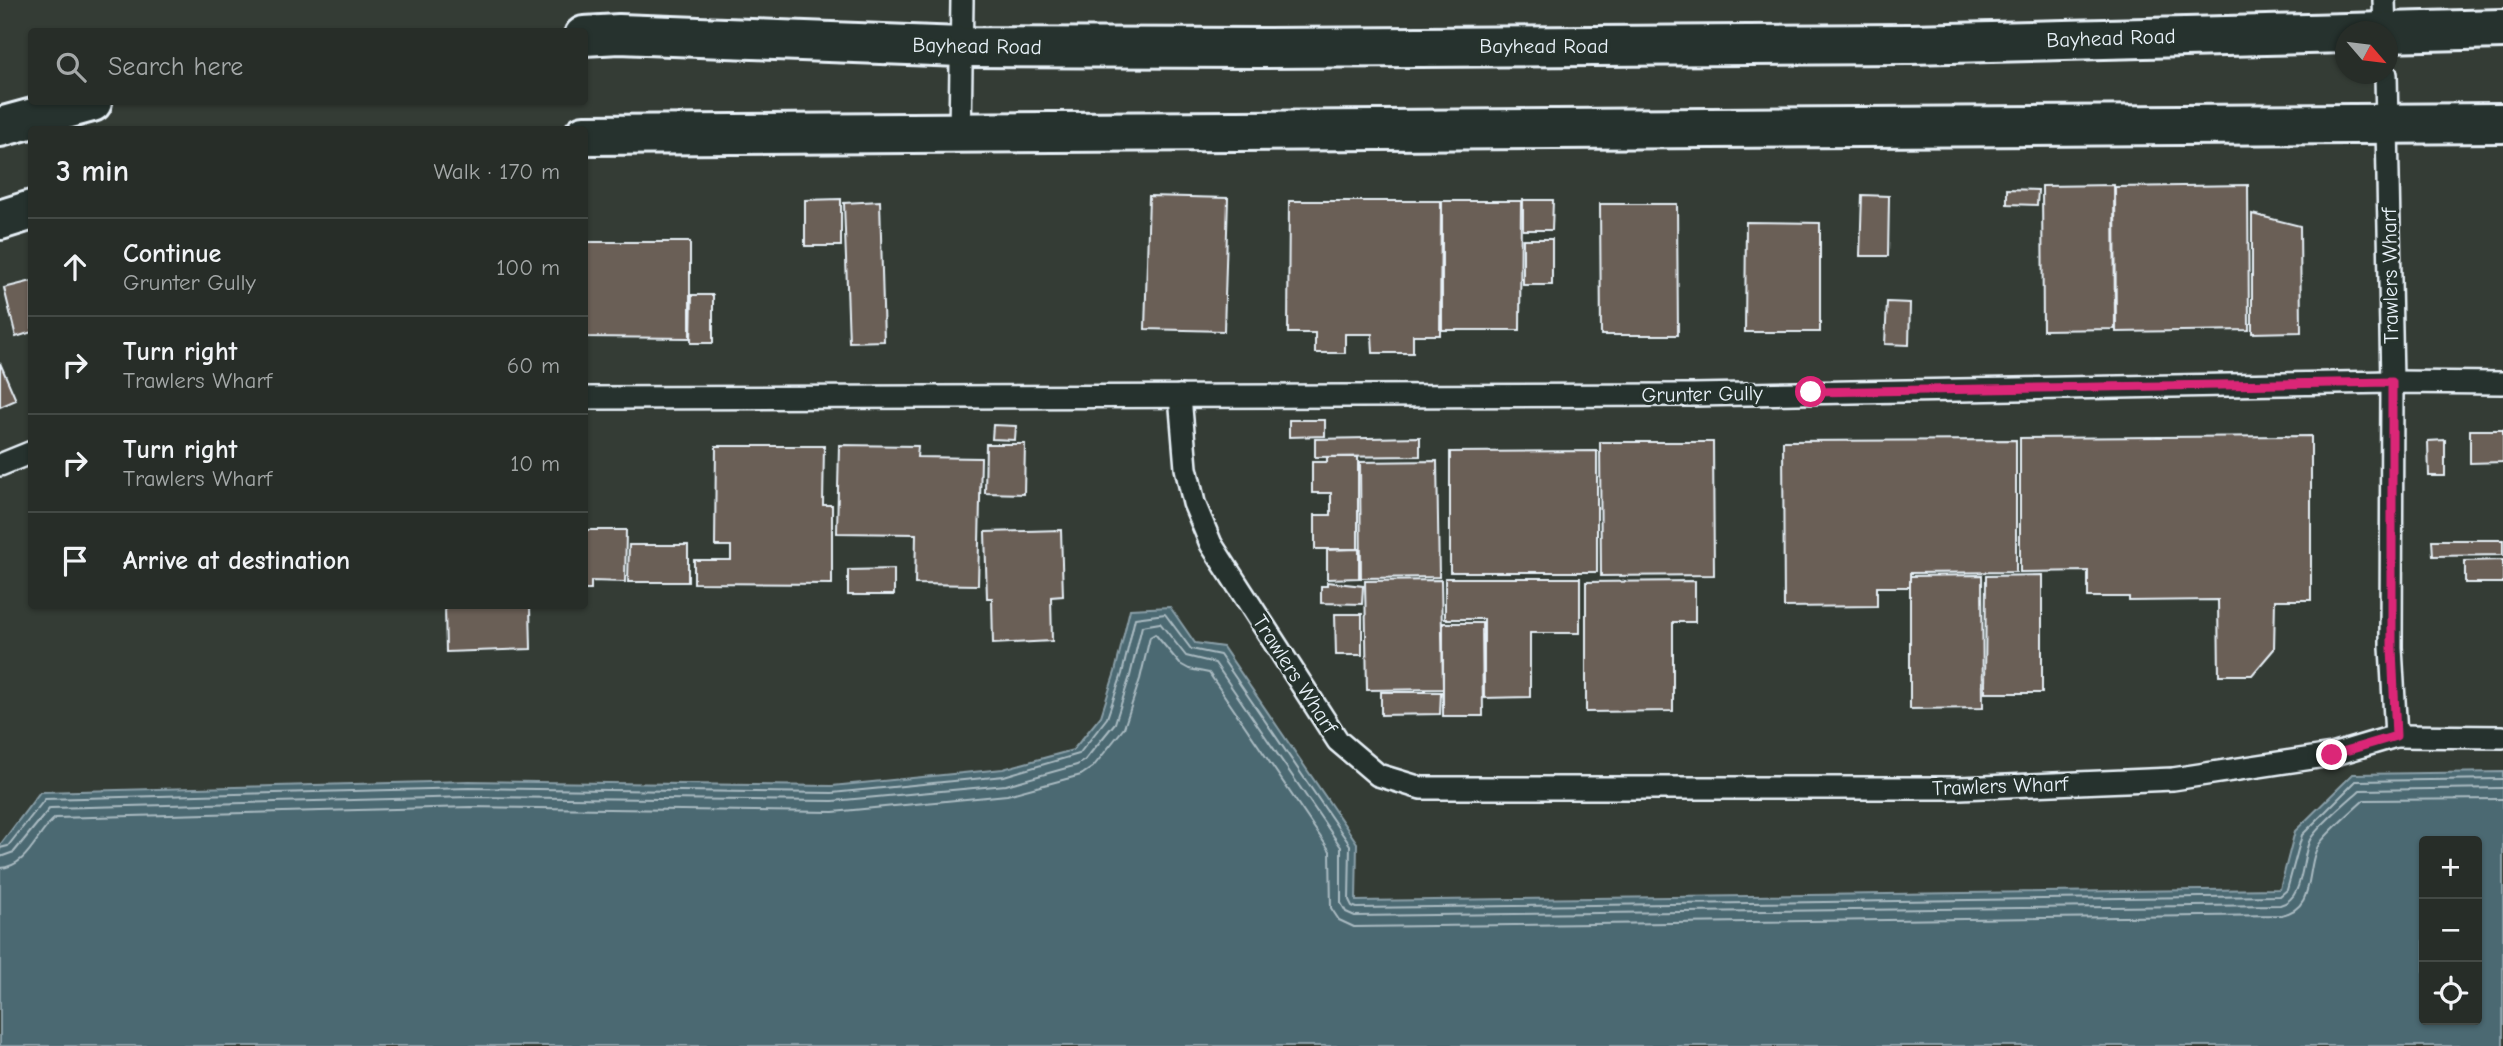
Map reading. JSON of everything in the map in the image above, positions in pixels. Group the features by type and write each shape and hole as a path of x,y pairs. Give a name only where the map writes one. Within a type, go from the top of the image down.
{"street":[{"name":"Bayhead Road","path":"2398,22 2503,29"},
{"name":"Bayhead Road","path":"588,36 619,34 961,47 1910,44 2335,23"},
{"path":"0,127 81,105"},
{"path":"588,135 2503,123"},
{"path":"0,220 28,211"}],"lane":[{"path":"960,133 962,0"},
{"name":"Trawlers Wharf","path":"1180,396 1186,468 1194,503 1211,544 1338,741 1378,775 1421,788 1960,788 2173,779 2332,755 2396,736 2392,648 2392,382 2386,84"},
{"name":"Grunter Gully","path":"588,398 1693,395 2392,382 2503,383"},
{"path":"0,465 28,454"},
{"path":"2396,736 2503,737"}],"water":[{"path":"1170,607 1195,643 1223,647 1357,843 1356,901 2280,889 2295,831 2353,774 2503,772 2503,1046 0,1046 0,845 40,792 469,781 832,786 1003,769 1073,750 1101,716 1130,609"}],"building":[{"path":"2114,185 2115,329 2043,330 2042,186"},
{"path":"2248,185 2249,330 2116,332 2115,187"},
{"path":"2007,189 2038,190 2037,205 2007,204"},
{"path":"1862,195 1889,196 1888,256 1860,256"},
{"path":"1149,196 1228,198 1224,331 1145,329"},
{"path":"841,199 841,246 805,246 805,200"},
{"path":"1523,200 1553,200 1552,230 1523,230"},
{"path":"880,201 884,341 849,342 844,203"},
{"path":"1289,201 1441,201 1440,335 1413,335 1413,353 1373,353 1372,334 1345,334 1345,353 1315,353 1315,333 1288,333"},
{"path":"1442,201 1521,201 1520,330 1442,330"},
{"path":"1600,204 1677,204 1678,335 1601,335"},
{"path":"2252,214 2300,226 2301,332 2252,333"},
{"path":"1746,222 1820,223 1820,332 1745,332"},
{"path":"1523,239 1552,239 1552,285 1523,285"},
{"path":"588,242 690,242 690,338 588,337"},
{"path":"28,282 28,333 16,337 4,288"},
{"path":"692,295 713,295 713,343 691,343"},
{"path":"1887,302 1910,303 1909,345 1885,344"},
{"path":"0,363 16,400 0,407"},
{"path":"1289,420 1325,420 1325,436 1289,437"},
{"path":"993,425 1016,426 1015,440 992,439"},
{"path":"2470,430 2503,430 2503,462 2470,463"},
{"path":"2311,436 2311,600 2275,600 2274,649 2252,675 2219,675 2218,600 2129,601 2129,597 2088,597 2088,571 2020,572 2020,438"},
{"path":"1420,437 1420,456 1315,457 1315,439"},
{"path":"2016,440 2016,572 1910,573 1910,587 1877,587 1877,606 1784,607 1783,441"},
{"path":"2445,440 2445,476 2429,476 2428,441"},
{"path":"1600,442 1713,442 1714,575 1601,576"},
{"path":"986,444 1025,444 1024,494 985,493"},
{"path":"839,445 918,446 917,457 981,458 978,585 915,584 916,534 837,533"},
{"path":"716,446 824,446 823,505 832,505 832,584 694,583 694,560 731,560 731,546 715,546"},
{"path":"1597,451 1597,572 1450,572 1450,452"},
{"path":"1327,457 1358,457 1358,549 1315,549 1315,515 1331,515 1331,493 1312,493 1312,462 1327,462"},
{"path":"1437,461 1439,577 1361,578 1360,462"},
{"path":"588,530 626,530 625,582 591,581 591,590 588,590"},
{"path":"1061,530 1063,596 1051,597 1052,641 993,644 992,598 987,598 985,532"},
{"path":"2432,540 2503,540 2503,555 2433,556"},
{"path":"629,545 688,545 688,582 628,582"},
{"path":"1359,549 1359,578 1327,579 1327,550"},
{"path":"2503,560 2503,583 2465,583 2465,561"},
{"path":"894,569 894,595 848,595 848,570"},
{"path":"1982,575 1983,708 1910,709 1910,576"},
{"path":"2042,575 2042,693 1985,693 1986,576"},
{"path":"1445,578 1580,578 1580,633 1530,633 1530,697 1484,698 1484,619 1445,619"},
{"path":"1441,580 1443,689 1367,690 1365,581"},
{"path":"1695,581 1695,622 1673,622 1673,711 1586,712 1586,582"},
{"path":"1327,582 1363,586 1362,604 1321,603 1321,586 1327,586"},
{"path":"445,609 530,609 531,649 446,652"},
{"path":"1335,614 1362,614 1362,655 1336,655"},
{"path":"1443,623 1482,623 1483,716 1443,716"},
{"path":"1381,692 1441,692 1440,714 1381,715"}],"route":[{"path":"1811,392 2392,382 2392,648 2396,736 2332,755"}]}
